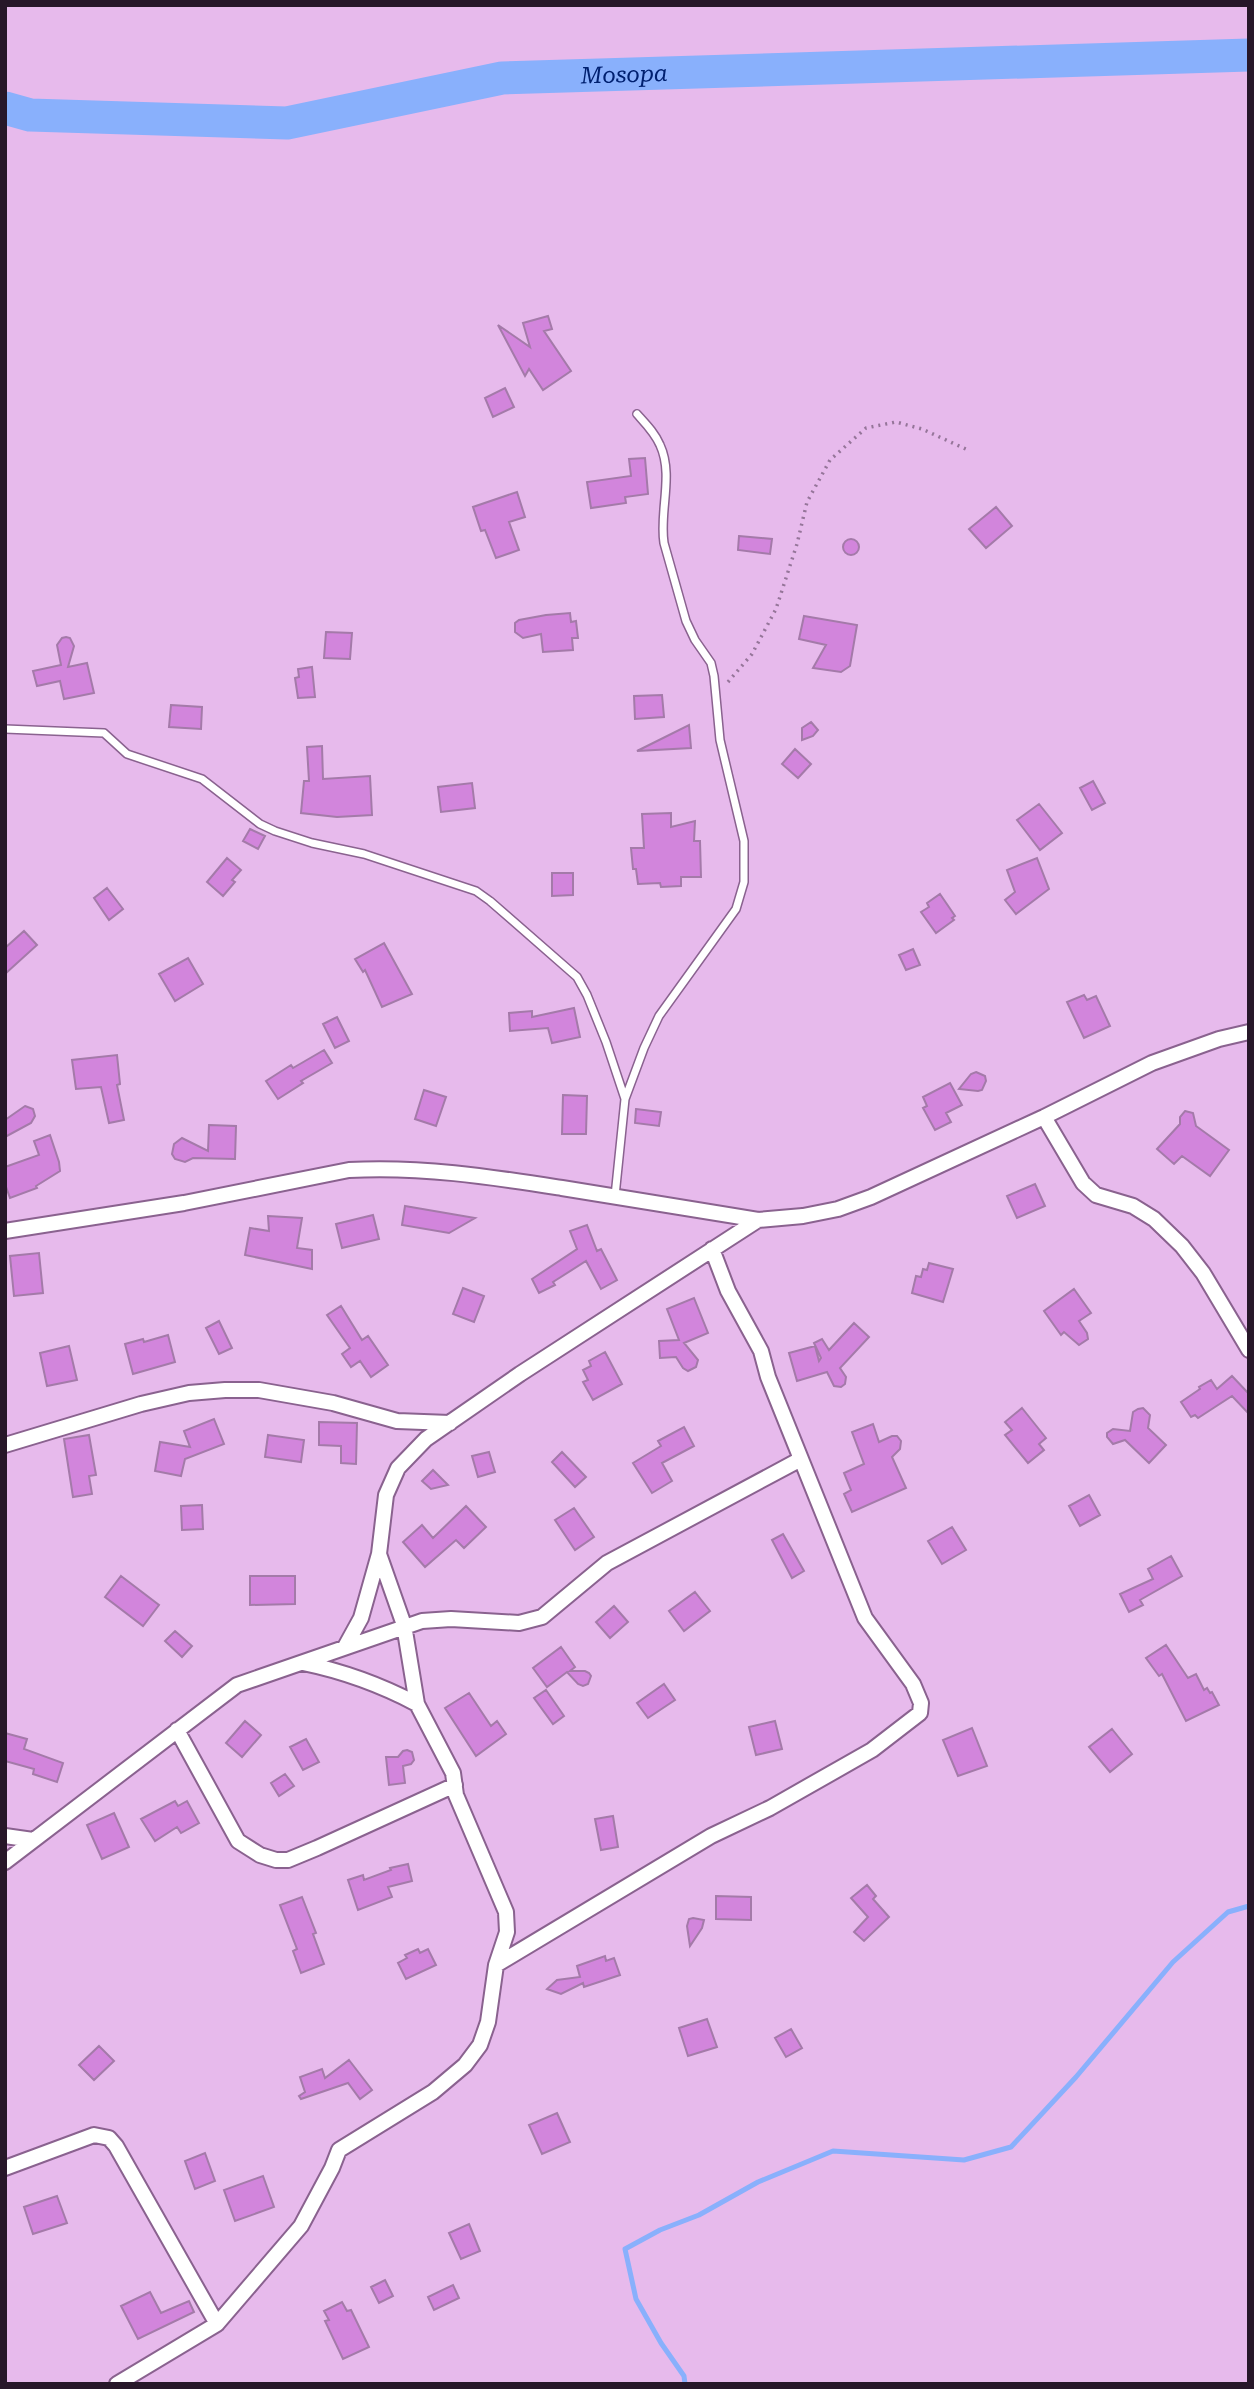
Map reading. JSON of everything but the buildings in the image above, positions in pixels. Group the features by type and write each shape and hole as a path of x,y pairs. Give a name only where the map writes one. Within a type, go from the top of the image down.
{"street":[{"path":"5,1231 184,1203 349,1170 377,1169 436,1170 487,1176 758,1220 803,1216 838,1209 871,1197 1044,1117 1152,1063 1219,1039 1249,1032"},
{"path":"1044,1117 1083,1183 1096,1195 1133,1206 1154,1219 1182,1246 1203,1273 1249,1349"},
{"path":"345,1647 361,1618 379,1554 386,1495 398,1468 426,1439 531,1366 758,1220"},
{"path":"496,1965 711,1836 770,1808 872,1751 920,1713 921,1703 913,1684 865,1618 768,1377 761,1351 728,1291 712,1249"},
{"path":"5,1445 142,1404 189,1393 225,1390 259,1390 323,1401 397,1420 450,1423"},
{"path":"5,1862 237,1685 404,1625 451,1619 519,1623 542,1617 607,1563 801,1459"},
{"path":"117,2384 217,2325 301,2226 339,2150 433,2092 465,2065 480,2045 488,2022 496,1965 507,1932 506,1912 456,1795 453,1773 447,1758 417,1703 404,1625 379,1554"},
{"path":"301,1663 331,1669 391,1690 417,1703"},
{"path":"177,1730 238,1841 253,1852 276,1860 289,1860 455,1785"},
{"path":"5,1836 33,1840"},
{"path":"5,2168 94,2135 110,2138 217,2325"}],"lane":[{"path":"614,1197 625,1099 644,1048 659,1016 736,909 741,896 745,866 744,841 720,740 711,663 691,632 664,543 662,533 666,474 661,447 650,428 637,414"},
{"path":"5,729 104,733 127,754 202,779 260,824 275,831 312,843 365,854 476,891 577,977 606,1042 625,1099"}],"path":[{"path":"715,697 752,654 776,609 807,502 830,460 866,428 896,422 922,429 970,451"}],"waterway":[{"name":"Mosopa","path":"5,108 30,115 287,123 502,78 1249,55"},
{"path":"685,2384 684,2376 636,2299 625,2249 660,2230 699,2215 758,2182 833,2151 964,2160 1011,2147 1076,2077 1173,1962 1228,1912 1249,1906"}]}
